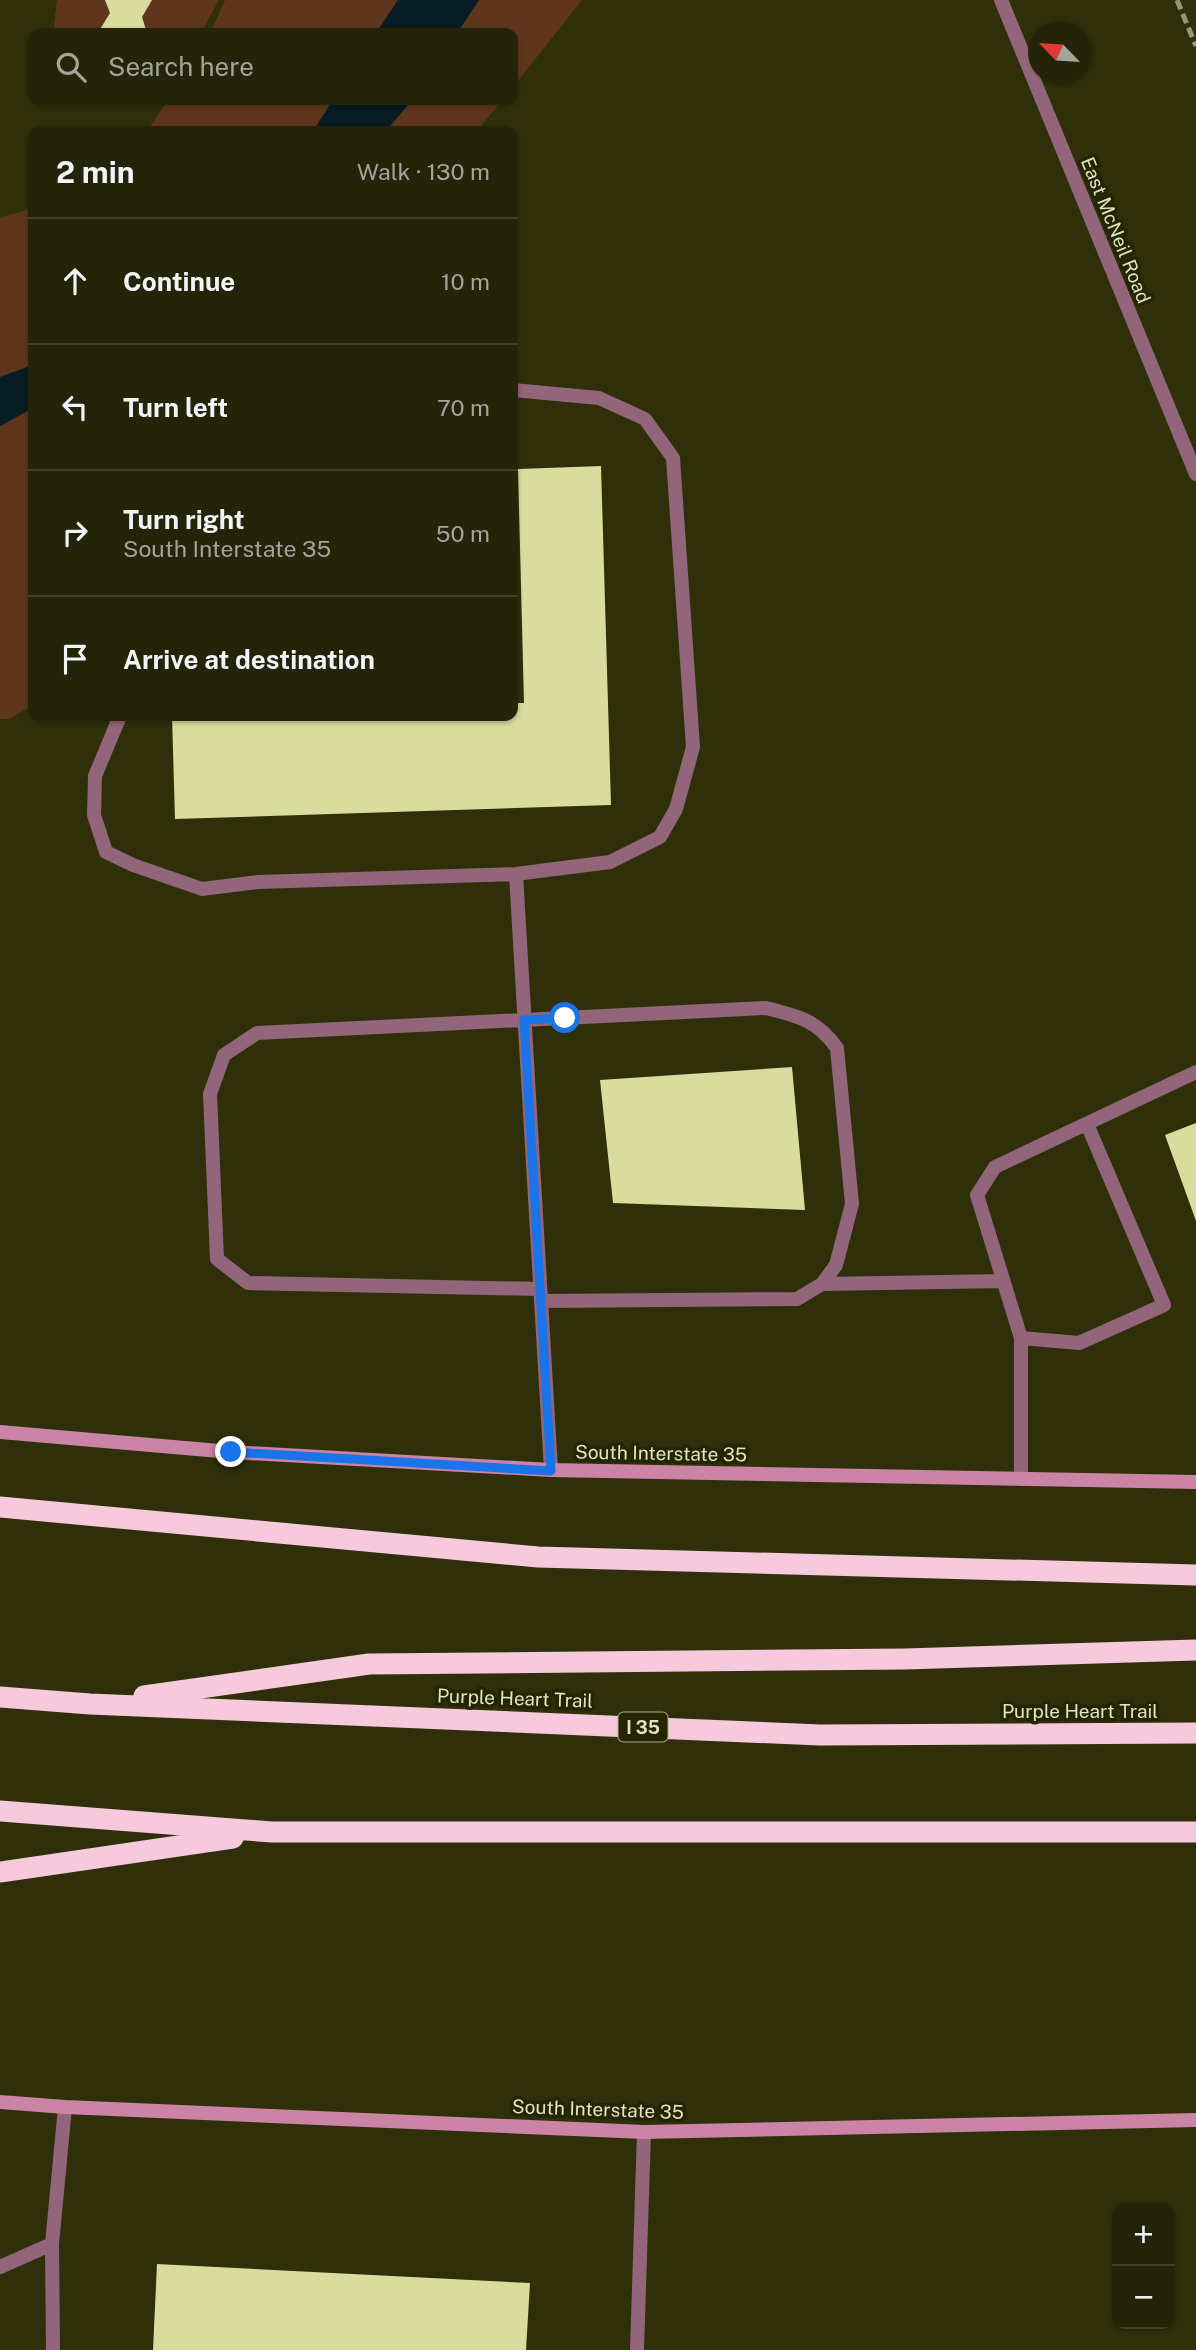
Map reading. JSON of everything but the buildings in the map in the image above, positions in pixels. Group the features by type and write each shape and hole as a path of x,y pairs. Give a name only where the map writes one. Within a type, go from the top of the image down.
{"highway":[{"path":"0,1507 538,1557 1196,1576"},
{"path":"89,1704 369,1664 905,1659 1196,1650"},
{"name":"Purple Heart Trail","path":"0,1697 89,1704 820,1735 1196,1733"},
{"path":"0,1811 272,1832 1196,1832"},
{"path":"0,1872 272,1832"}],"main road":[{"name":"South Interstate 35","path":"0,1432 231,1452 551,1471 1196,1482"},
{"name":"South Interstate 35","path":"0,2102 644,2132 1196,2120"}],"street":[{"name":"East McNeil Road","path":"1001,0 1196,474"},
{"path":"118,721 95,776 94,814 106,852 133,865 202,889 258,882 516,874 610,862 660,837 676,809 694,747 673,458 645,419 599,397 518,390"},
{"path":"516,874 551,1471"},
{"path":"766,1009 797,1016 825,1031 837,1048 852,1204 836,1265 822,1284 797,1299 540,1295 248,1283 217,1259 210,1094 224,1055 257,1033 766,1009"},
{"path":"1021,1479 1021,1338 977,1195 995,1167 1196,1073"},
{"path":"1021,1338 1079,1343 1164,1305 1087,1124"},
{"path":"822,1284 1003,1281"},
{"path":"53,2350 52,2244 65,2107"},
{"path":"637,2350 644,2132"},
{"path":"0,2267 52,2244"}],"shaded area":[{"path":"57,0 219,0 204,28 55,28"},
{"path":"225,0 398,0 379,28 212,28"},
{"path":"479,0 582,0 518,81 518,28 460,28"},
{"path":"165,105 330,105 316,126 150,126"},
{"path":"408,105 498,105 481,126 390,126"},
{"path":"28,210 28,367 0,377 0,218"},
{"path":"28,411 28,708 9,719 0,719 0,426"}],"water":[{"path":"398,0 479,0 460,28 379,28"},
{"path":"330,105 408,105 390,126 316,126"},
{"path":"28,367 28,411 0,426 0,377"}],"railway":[{"path":"1177,0 1196,46"}],"route":[{"path":"231,1452 551,1471 524,1020 565,1018"}]}
